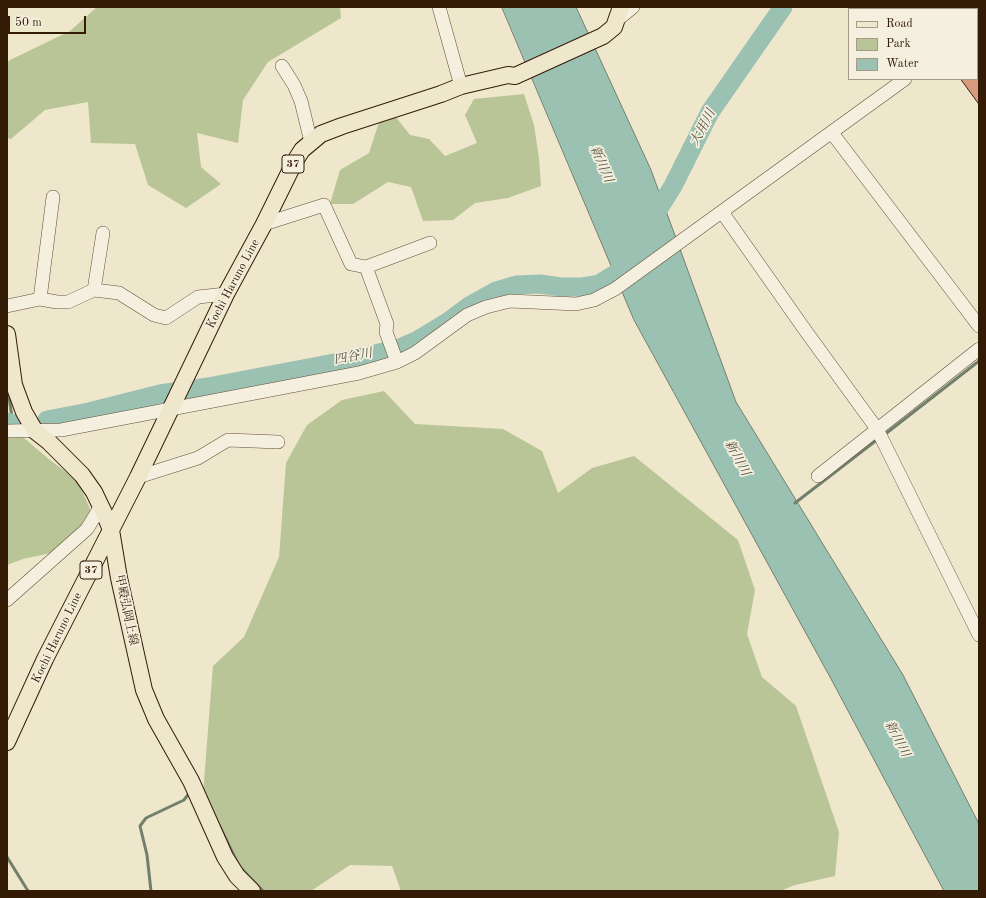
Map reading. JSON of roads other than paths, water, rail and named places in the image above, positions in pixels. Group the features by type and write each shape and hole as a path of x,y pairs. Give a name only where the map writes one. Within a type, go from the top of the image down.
{"main road":[{"name":"Kochi Haruno Line","path":"7,742 45,659 138,476 226,294 302,150 321,134 342,126 442,94 461,86 508,75 515,76 601,37 609,32 619,14"},
{"name":"甲殿弘岡上線","path":"7,334 14,385 24,412 35,431 49,442 82,475 94,492 111,530 122,593 144,690 150,706 191,781 225,857 237,876 252,891"}],"street":[{"path":"439,7 461,86"},
{"path":"619,14 633,7"},
{"path":"282,66 294,85 301,101 311,142"},
{"path":"7,431 61,430 172,404 359,373 395,358 415,353 467,315 486,307 510,301 576,304 594,300 615,289 904,80"},
{"path":"832,133 979,326"},
{"path":"40,299 53,197"},
{"path":"264,224 324,205 351,264 366,267 430,242"},
{"path":"722,212 804,330 880,435 979,635"},
{"path":"94,290 103,233"},
{"path":"366,267 386,324 386,332 395,358"},
{"path":"7,306 40,299 68,302 94,290 118,293 154,315 166,318 198,297 226,294"},
{"path":"818,476 880,435 979,349"},
{"path":"138,476 198,458 228,440 278,442"},
{"path":"7,600 87,529 101,506"}],"water":[{"name":"新川川","path":"502,7 576,7 651,170 736,402 903,675 979,824 979,891 944,891 830,677 634,320"}],"waterway":[{"name":"大用川","path":"649,224 673,186 710,112 783,7"},
{"name":"四谷川","path":"47,420 89,412 160,394 208,387 350,360 400,348 416,341 449,321 469,306 496,291 516,285 540,284 561,287 581,287 599,284 636,261"},
{"path":"884,435 979,361"},
{"path":"8,390 13,424"},
{"name":"四谷川","path":"7,422 13,424"},
{"path":"795,503 878,439"},
{"path":"151,891 147,855 140,826 146,818 184,800 190,792"},
{"path":"219,825 239,866 263,891"},
{"path":"7,857 28,891"}]}
